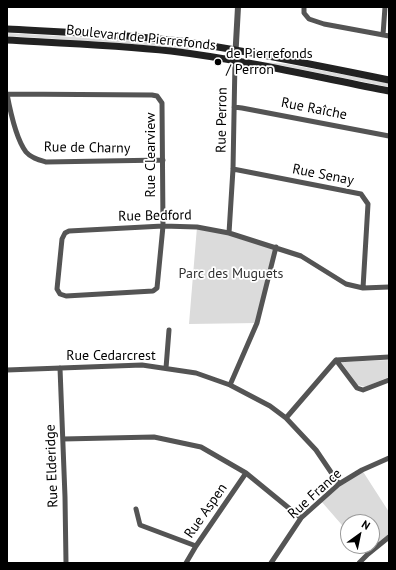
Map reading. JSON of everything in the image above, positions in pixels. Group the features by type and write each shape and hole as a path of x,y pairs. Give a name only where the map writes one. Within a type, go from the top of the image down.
{"main road":[{"name":"Boulevard de Pierrefonds","path":"7,29 172,40 235,50 389,80"},
{"name":"Boulevard de Pierrefonds","path":"7,40 147,49 235,61 389,91"}],"street":[{"name":"Rue Perron","path":"229,233 233,169 235,50 238,7"},
{"path":"304,7 304,14 309,19 324,24 389,36"},
{"path":"383,35 385,7"},
{"name":"Rue Clearview","path":"7,94 148,95 157,96 161,100 163,106 162,226 158,281 157,288 153,291"},
{"name":"Rue de Charny","path":"7,94 10,112 20,139 27,152 35,158 46,162 163,160"},
{"name":"Rue Raîche","path":"234,107 389,136"},
{"name":"Rue Senay","path":"233,169 361,194 368,204 363,288"},
{"name":"Rue Bedford","path":"153,291 66,296 60,294 57,289 62,239 65,234 69,231 162,226 197,227 229,233 301,256 346,284 363,288 389,287"},
{"path":"230,385 257,323 276,248"},
{"path":"166,368 169,330"},
{"path":"286,418 336,360 389,357"},
{"path":"336,360 356,388 363,390 389,380"},
{"name":"Rue Cedarcrest","path":"7,370 142,365 196,373 230,385 270,406 286,418 316,450 339,484"},
{"name":"Rue Elderidge","path":"60,368 66,563"},
{"path":"63,439 154,437 201,447 246,473 301,518"},
{"name":"Rue France","path":"271,563 301,518 339,484 362,470 389,458"},
{"name":"Rue Aspen","path":"186,563 246,473"},
{"path":"136,509 140,524 196,546"},
{"path":"359,563 389,537"}],"green space":[{"path":"7,33 140,41 204,49 181,49 123,43 7,36"},
{"path":"264,62 287,64 389,83 389,87"},
{"name":"Parc des Muguets","path":"197,227 276,247 257,323 189,324"},
{"path":"389,360 389,377 365,387 358,385 341,362"},
{"path":"362,470 389,512 389,537 380,544 380,514 340,514 340,523 321,501 339,484"}],"place":[{"name":"de Pierrefonds / Perron","path":"218,62"}]}
